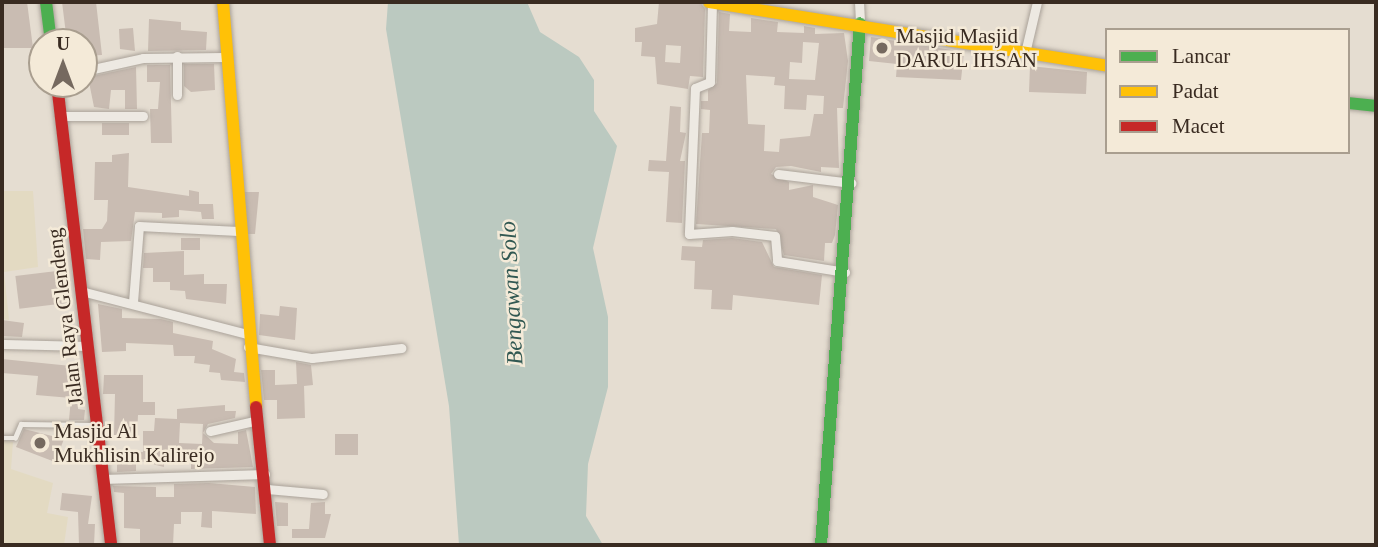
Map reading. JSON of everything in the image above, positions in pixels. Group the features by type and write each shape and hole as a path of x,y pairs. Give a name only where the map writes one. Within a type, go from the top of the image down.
{"street":[{"path":"46,2 49,28"},
{"path":"222,2 237,231 267,489 270,545"},
{"path":"821,545 845,272 859,2"},
{"path":"1025,53 1037,2"},
{"path":"845,272 778,261 774,236 732,231 689,234 695,88 710,82 711,3 860,23 1105,66"},
{"path":"98,69 177,56 224,57"},
{"path":"177,56 177,95"},
{"name":"Jalan Raya Glendeng","path":"58,98 111,545"},
{"path":"1350,103 1376,106"},
{"path":"60,116 143,116"},
{"path":"778,174 850,183"},
{"path":"133,302 139,226 237,231"},
{"path":"81,291 133,302 248,341 312,358 401,348"},
{"path":"4,344 87,346"},
{"path":"210,431 258,420"},
{"path":"102,479 265,474"},
{"path":"267,489 323,495"}],"lane":[{"path":"2,438 14,438 21,424 96,425"}],"shaded area":[{"path":"2,191 33,191 38,267 4,272 9,320 2,319"},
{"path":"2,440 13,442 11,469 53,483 47,513 68,517 64,545 2,545"}],"water":[{"name":"Bengawan Solo","path":"388,2 527,2 540,32 579,57 594,80 594,111 617,146 593,248 608,317 608,387 588,464 586,516 603,545 459,545 449,406 386,29"}],"building":[{"path":"2,2 27,2 30,28 28,28 28,48 2,48"},
{"path":"62,2 96,2 102,55 98,55 98,28 65,28"},
{"path":"659,2 700,2 705,9 703,77 690,76 688,89 657,84 655,57 641,56 642,42 635,42 635,28 657,24","holes":["666,45 681,46 680,63 665,62"]},
{"path":"719,12 730,14 729,31 751,32 751,18 778,22 777,32 804,33 804,26 815,28 815,34 844,33 848,61 843,108 837,108 839,168 821,167 821,172 791,166 776,167 771,174 789,182 789,190 813,185 813,197 838,205 835,235 832,243 825,243 824,261 784,255 776,229 696,224 702,133 709,133 710,110 701,109 701,101 708,101 708,90 717,83","holes":["803,42 819,43 815,80 789,79 790,62 802,63","746,75 775,77 774,85 785,86 784,109 806,110 807,95 824,96 823,114 814,114 810,136 780,139 779,152 764,151 765,125 748,124"]},
{"path":"149,19 181,22 181,30 207,32 206,50 148,51"},
{"path":"133,28 135,51 120,49 119,29"},
{"path":"871,37 964,52 961,80 896,77 897,64 869,61"},
{"path":"184,64 214,64 215,90 191,92 184,86"},
{"path":"147,65 170,65 172,143 151,143 150,109 158,109 160,82 147,82"},
{"path":"1030,66 1087,72 1086,94 1029,92"},
{"path":"136,67 137,109 125,109 125,90 111,90 109,109 94,107 92,98 98,98 98,75"},
{"path":"670,106 681,107 680,132 686,133 680,161 685,161 682,223 666,222 669,172 648,171 649,160 666,161"},
{"path":"102,123 129,123 129,135 102,135"},
{"path":"129,153 128,187 189,196 189,190 199,192 199,204 213,204 214,219 202,219 201,212 179,210 179,217 162,218 162,213 135,212 131,241 101,242 100,260 86,259 83,229 102,229 107,221 108,200 94,200 95,162 112,162 112,155"},
{"path":"244,192 259,192 255,234 247,234"},
{"path":"181,238 200,238 200,250 181,250"},
{"path":"732,238 762,242 774,267 822,275 819,305 733,295 732,310 711,309 712,290 694,289 695,261 681,260 682,246 702,247 703,240"},
{"path":"184,251 184,275 204,274 204,284 227,284 226,304 186,299 185,291 170,290 170,282 153,282 153,268 143,268 144,253"},
{"path":"65,270 69,303 19,309 15,276"},
{"path":"98,304 122,309 122,318 173,322 173,333 213,341 212,349 236,359 234,372 244,373 245,382 221,380 220,373 209,372 210,365 194,363 195,356 174,356 173,345 126,343 126,351 102,352"},
{"path":"280,306 297,308 295,340 259,335 260,314 279,316"},
{"path":"2,320 24,323 22,337 2,336"},
{"path":"2,359 81,367 78,409 85,410 84,420 69,420 71,398 36,395 38,376 2,373"},
{"path":"296,362 311,365 313,385 304,386 305,418 277,419 277,400 264,400 261,370 275,370 275,385 297,384"},
{"path":"104,375 143,375 143,402 155,402 155,415 138,415 137,435 114,435 115,394 103,394"},
{"path":"225,405 225,411 236,411 235,418 208,424 203,433 214,443 238,444 238,432 246,430 253,467 191,469 191,462 164,461 164,467 136,460 136,471 117,472 117,464 110,464 110,451 143,452 143,431 154,431 155,418 177,419 177,409","holes":["180,423 203,424 202,444 179,443"]},
{"name":"Masjid Al Mukhlisin Kalirejo","path":"24,429 64,439 55,462 16,447"},
{"path":"335,434 358,434 358,455 335,455"},
{"path":"209,483 255,487 256,514 212,511 212,528 201,527 202,512 181,512 181,524 174,524 173,545 140,545 140,529 124,528 124,493 114,492 113,486 156,487 156,497 174,497 174,484"},
{"path":"62,493 92,496 88,524 95,524 94,545 79,545 78,512 60,510"},
{"path":"275,502 288,503 288,526 277,526"},
{"path":"325,502 325,514 331,514 325,538 292,538 292,529 309,529 311,503"}],"traffic: fast":[{"path":"46,2 49,28"},
{"path":"821,545 860,23"},
{"path":"1350,103 1376,106"}],"traffic: slow":[{"path":"223,2 256,407"},
{"path":"709,2 1105,66"}],"traffic: jam":[{"path":"59,98 111,545"},
{"path":"256,407 270,545"}],"place":[{"name":"Masjid Masjid DARUL IHSAN","path":"882,48"},
{"name":"Masjid Al Mukhlisin Kalirejo","path":"40,443"}]}
